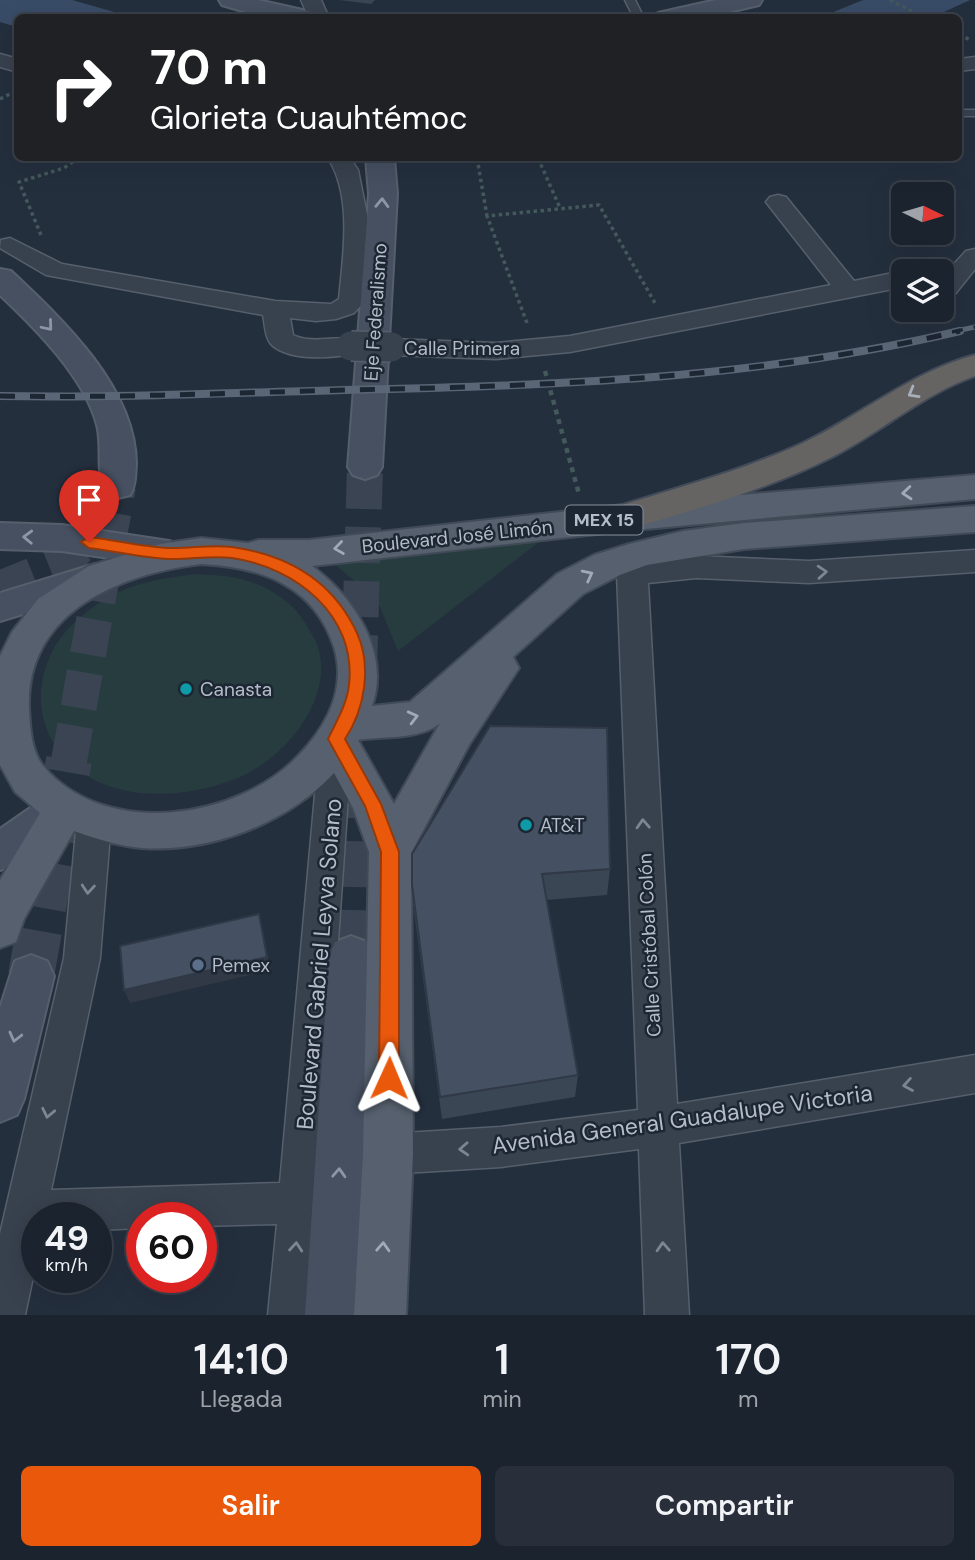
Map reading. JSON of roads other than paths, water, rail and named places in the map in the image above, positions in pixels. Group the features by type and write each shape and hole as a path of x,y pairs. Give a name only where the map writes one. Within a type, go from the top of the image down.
{"highway":[{"path":"623,518 776,466 838,440 914,392 957,370 975,365"}],"main road":[{"path":"231,0 291,14"},
{"path":"685,14 750,0"},
{"name":"Eje Federalismo","path":"365,467 383,194 380,161"},
{"path":"0,278 33,307 91,381 110,415 118,441 118,486"},
{"name":"Boulevard José Limón","path":"232,553 309,553 623,518 975,487"},
{"name":"MEX 15","path":"341,732 420,718 570,584 607,565 642,552 744,536 975,519"},
{"path":"696,567 809,550 975,536"},
{"path":"0,537 62,538 169,554"},
{"path":"0,607 95,578 131,563 169,554 201,551 232,553 275,564 312,584 339,612 355,646 357,685 341,732 325,756 295,785 251,811 199,827 145,830 75,812 29,779 4,742 4,695 19,649 51,609 95,578"},
{"path":"390,852 423,787 456,731 476,698 511,653 528,622"},
{"name":"Boulevard Gabriel Leyva Solano","path":"341,732 373,804 390,852 388,1154 380,1315"},
{"path":"0,852 75,812"},
{"path":"0,928 4,915 75,812"},
{"path":"331,1315 351,956"},
{"path":"0,1099 31,976"}],"street":[{"path":"10,245 55,270 275,309 336,313 351,302 358,230 347,170 342,161"},
{"path":"778,202 848,289"},
{"name":"Calle Primera","path":"275,309 281,340 294,346 496,351 667,326 891,281"},
{"path":"696,567 809,572 975,562"},
{"name":"Calle Cristóbal Colón","path":"667,1315 632,574 696,567"},
{"name":"Boulevard Gabriel Leyva Solano","path":"290,1315 341,732"},
{"path":"29,1202 82,958 75,812"},
{"name":"Avenida General Guadalupe Victoria","path":"388,1154 501,1147 657,1127 975,1074"},
{"path":"112,1209 300,1203"},
{"path":"3,1315 21,1237"}],"water":[{"path":"0,0 72,0 121,14 14,14 14,26 0,22"},
{"path":"863,0 970,0 940,14 828,14"}],"tunnel":[{"path":"359,671 365,467"},
{"path":"69,761 118,486"},
{"path":"0,589 61,564 109,517"},
{"path":"31,976 69,760"},
{"path":"351,956 356,762"}],"railway":[{"path":"952,332 975,327"},
{"path":"0,396 172,395 499,386 654,377 807,360 960,331"}],"place":[{"name":"Canasta","path":"186,689"},
{"name":"AT&T","path":"526,825"},
{"name":"Pemex","path":"198,965"}]}
